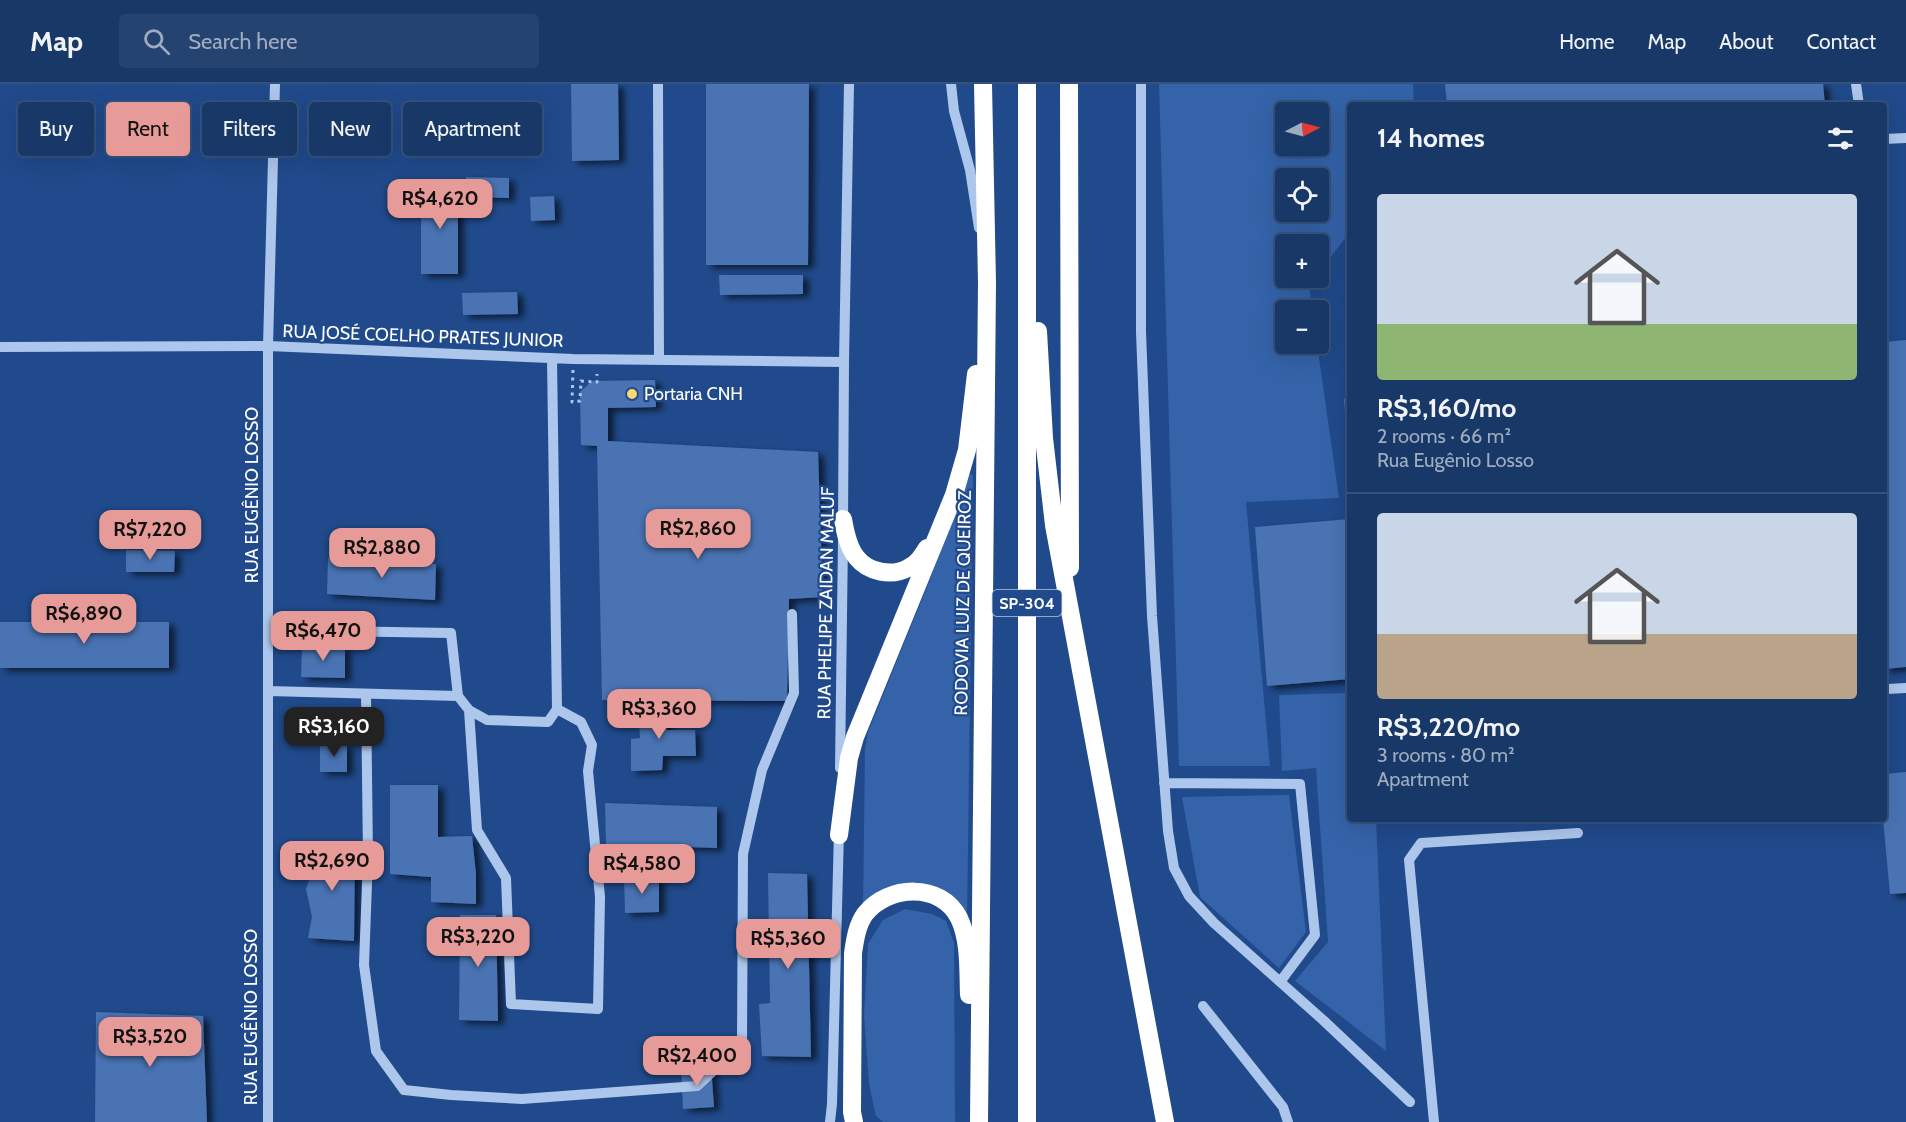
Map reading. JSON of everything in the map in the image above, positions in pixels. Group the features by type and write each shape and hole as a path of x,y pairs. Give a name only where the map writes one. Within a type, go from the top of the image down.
{"highway":[{"name":"RODOVIA LUIZ DE QUEIROZ","path":"979,1121 987,284 983,84"},
{"path":"1069,84 1070,612"},
{"path":"1027,93 1044,438 1054,525 1165,1122"},
{"name":"SP-304","path":"1027,93 1027,1122"},
{"path":"839,835 849,758 855,737 954,495 967,450 987,284"},
{"path":"843,519 856,557 870,567 887,572 899,572 909,568 918,561 939,532"},
{"path":"854,1122 852,1112 853,953 856,934 864,916 873,906 887,897 901,892 915,891 935,895 949,904 958,916 965,933 979,1121"}],"street":[{"name":"RUA EUGÊNIO LOSSO","path":"268,1122 268,346 275,84"},
{"path":"658,84 659,360"},
{"name":"RUA PHELIPE ZAIDAN MALUF","path":"830,1122 839,835 849,84"},
{"path":"951,84 954,111 970,170 987,284"},
{"path":"1141,84 1141,332 1152,616 1168,831 1174,868 1189,896 1214,923 1410,1102"},
{"path":"1856,84 1858,102"},
{"path":"1887,139 1906,138"},
{"name":"RUA JOSÉ COELHO PRATES JUNIOR","path":"0,347 268,346 573,359 844,362"},
{"path":"269,630 451,633 458,696 469,710 487,720 548,722 557,709 552,358"},
{"path":"366,694 368,856 364,965 376,1051 404,1090 522,1100 697,1086 742,1044 743,854 762,770 794,693 792,614"},
{"path":"1887,689 1906,688"},
{"path":"268,691 458,696"},
{"path":"469,710 477,830 506,878 511,1004 598,1009 600,897 588,771 592,745 581,722 557,709"},
{"path":"1164,783 1300,784 1315,935 1280,982"},
{"path":"1434,1122 1409,860 1421,843 1578,833"},
{"path":"1203,1006 1283,1107 1288,1122"}],"path":[{"path":"573,359 573,402 580,401 581,381 597,382 597,374"}],"shaded area":[{"path":"1159,84 1413,84 1414,102 1347,102 1347,236 1329,259 1329,234 1275,234 1275,288 1309,288 1311,300 1275,300 1275,354 1318,354 1339,498 1246,502 1270,766 1179,766"},
{"path":"970,474 973,475 967,922 935,891 863,909 865,749 868,732"},
{"path":"1347,693 1347,822 1376,822 1386,1051 1295,981 1328,942 1316,768 1282,771 1279,695"},
{"path":"1289,795 1306,932 1279,968 1200,897 1182,797"},
{"path":"905,909 932,914 946,921 954,943 955,1122 883,1122 876,1116 869,1084 864,1015 868,944 883,920"}],"building":[{"path":"571,84 618,84 619,160 572,161"},
{"path":"706,84 809,84 808,265 706,265"},
{"path":"1445,84 1823,84 1825,102 1447,102"},
{"path":"466,177 509,178 509,198 466,197"},
{"path":"421,185 458,185 458,274 421,274"},
{"path":"554,196 555,220 531,221 530,197"},
{"path":"719,275 803,275 803,294 720,295"},
{"path":"517,292 518,314 463,315 462,293"},
{"path":"1906,340 1906,667 1887,669 1887,342"},
{"path":"655,380 656,407 608,408 608,441 818,452 823,597 789,599 787,701 602,700 597,446 581,445 580,392 592,381"},
{"path":"1347,398 1347,437 1344,399"},
{"path":"1347,519 1347,679 1267,686 1255,527"},
{"path":"126,550 175,551 174,572 126,572"},
{"path":"328,558 436,564 435,600 327,594"},
{"path":"0,622 169,622 169,668 0,668"},
{"path":"302,647 345,647 345,678 301,677"},
{"path":"638,705 666,706 667,730 695,730 696,756 663,756 662,770 631,771 631,739 640,738"},
{"path":"320,744 347,744 347,772 320,772"},
{"path":"1906,772 1906,893 1890,894 1883,822 1887,822 1887,774"},
{"path":"390,785 438,785 438,837 472,836 476,904 431,902 431,877 390,874"},
{"path":"605,803 717,807 717,848 606,844"},
{"path":"308,844 355,844 354,941 308,938 312,917 306,889 312,872 312,861"},
{"path":"768,873 807,874 811,1057 762,1056 759,1004 770,1003"},
{"path":"624,877 659,877 659,912 625,913"},
{"path":"460,915 496,915 498,1021 459,1020"},
{"path":"96,1012 203,1016 207,1122 95,1122"},
{"path":"681,1065 711,1066 714,1107 683,1109"}],"place":[{"name":"Portaria CNH","path":"632,394"}]}
